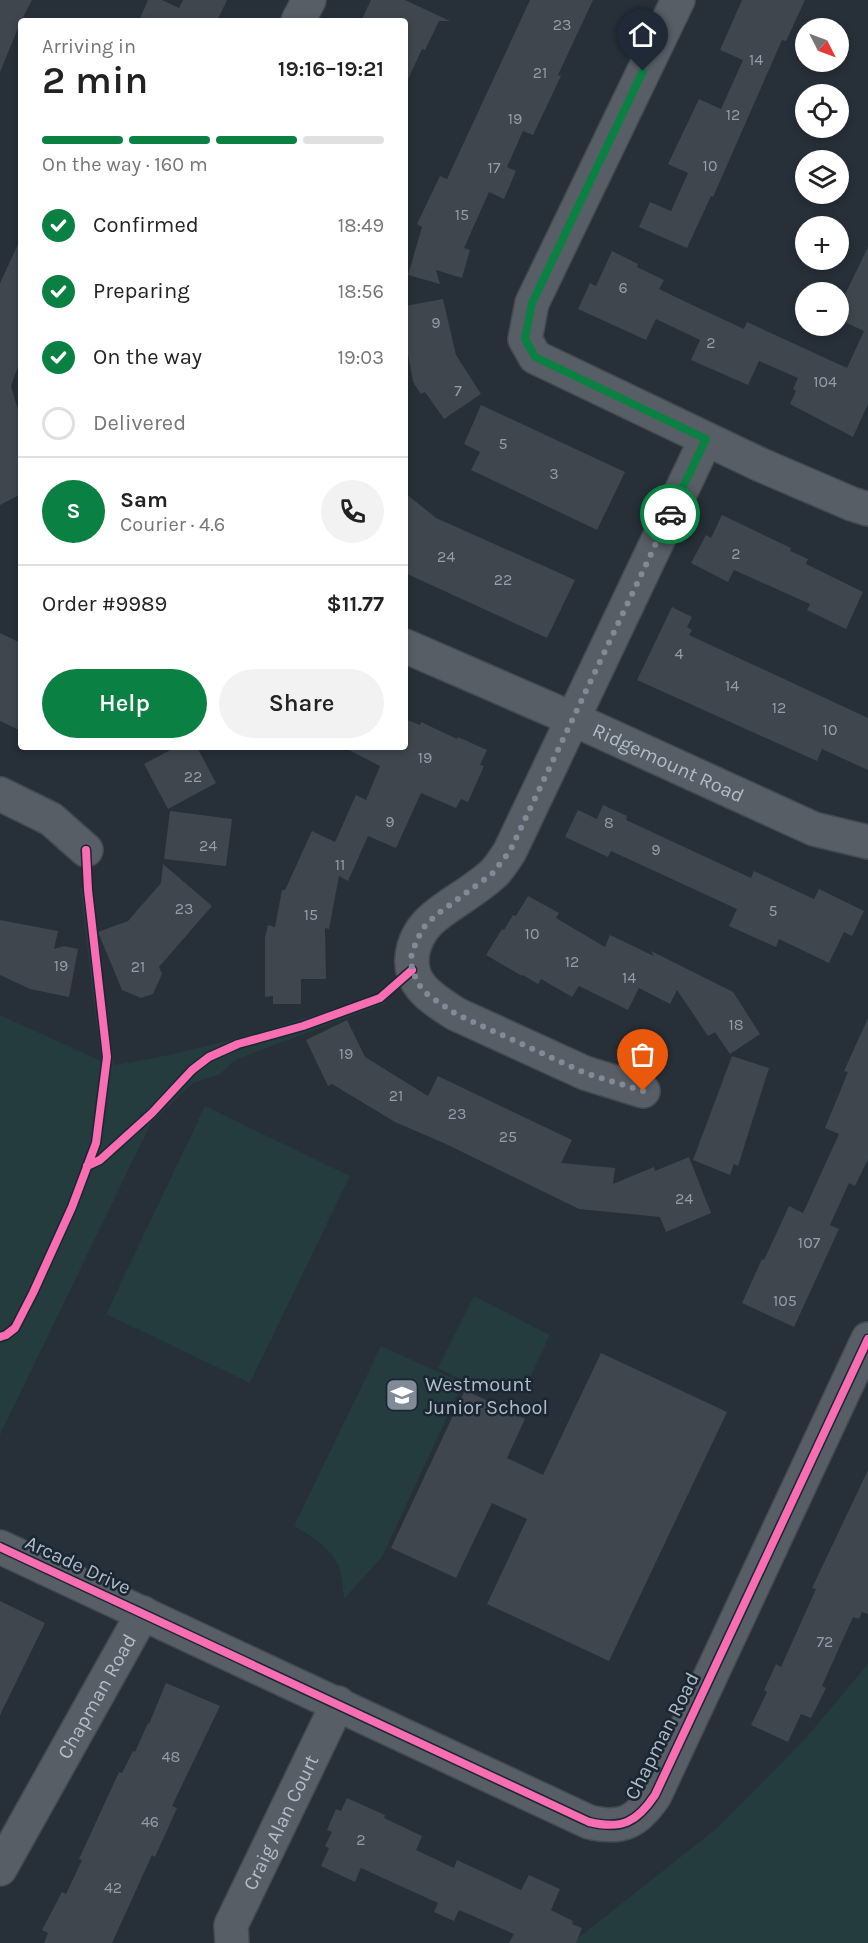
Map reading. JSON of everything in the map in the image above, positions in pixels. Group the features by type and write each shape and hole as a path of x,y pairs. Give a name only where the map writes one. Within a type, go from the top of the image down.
{"street":[{"path":"300,18 309,0"},
{"path":"678,0 532,303 525,339 535,357 771,469 868,509"},
{"path":"643,1091 585,1073 456,1014 428,995 419,985 412,970 411,957 423,928 436,915 492,874 510,851 706,439"},
{"name":"Ridgemount Road","path":"408,647 573,719 814,829 868,842"},
{"path":"0,794 51,819 86,850"},
{"name":"Chapman Road","path":"0,1869 143,1613 590,1822 615,1825 627,1823 638,1817 655,1795 868,1339"},
{"name":"Arcade Drive","path":"0,1547 143,1613"},
{"name":"Craig Alan Court","path":"232,1943 231,1925 338,1703"}],"green space":[{"path":"80,888 89,888 114,1065 182,1052 249,1035 381,993 386,1003 235,1060 220,1074 193,1083 151,1123 0,1435 0,1015 101,1061"},
{"path":"205,1106 350,1176 250,1383 106,1314"},
{"path":"474,1296 550,1335 528,1382 483,1390 438,1368"},
{"path":"381,1346 463,1383 382,1557 344,1599 338,1565 330,1552 294,1526"},
{"path":"868,1664 868,1943 572,1943 717,1828 805,1739"}],"building":[{"path":"0,0 32,0 23,18 18,18 18,28 0,72"},
{"path":"148,0 162,0 179,8 183,0 227,0 218,18 140,18"},
{"path":"371,0 405,0 450,21 439,21 425,50 422,49 408,79 408,18 362,18"},
{"path":"530,0 593,0 533,135 523,131 507,167 516,171 504,199 489,192 464,248 470,250 462,278 436,270 440,284 408,275 422,227 417,224 440,176 447,179"},
{"path":"742,0 805,0 786,41 782,40 713,197 711,196 687,248 639,227 650,202 671,211 688,173 668,164 699,99 721,109 743,60 720,50"},
{"path":"18,244 18,366 11,386 18,410 18,496 0,505 0,283"},
{"path":"868,247 868,404 853,437 790,404 796,391 793,389 798,378 759,361 748,385 691,360 700,340 656,319 646,340 578,309 590,283 596,286 612,251 664,280 659,289 744,329 747,322 847,368 864,331 849,324 849,286"},
{"path":"443,299 456,355 481,394 444,419 425,392 421,394 413,382 408,354 408,305"},
{"path":"481,405 625,472 597,530 471,470 480,452 464,444"},
{"path":"408,495 436,518 575,580 547,638 408,574"},
{"path":"722,515 791,548 790,551 808,559 806,564 863,592 846,629 807,610 810,604 734,570 728,582 691,563 706,535 711,538"},
{"path":"672,607 692,617 687,627 692,630 689,635 868,718 868,770 822,749 817,761 637,680"},
{"path":"0,633 18,642 18,730 0,721"},
{"path":"408,720 420,725 421,722 487,750 480,765 484,766 468,802 461,799 456,808 421,793 396,848 368,836 348,881 339,876 329,929 325,928 326,979 301,979 301,1004 273,1004 273,996 265,997 265,937 268,925 275,927 282,890 285,890 312,831 335,842 356,795 366,800 380,766 349,750 408,750"},
{"path":"170,750 199,750 216,783 168,809 144,764"},
{"path":"603,805 627,816 626,820 751,878 754,871 814,899 819,889 864,911 852,936 844,932 829,963 779,939 776,947 729,926 737,909 611,851 608,857 565,837 578,810 597,819"},
{"path":"170,811 232,819 226,866 164,859"},
{"path":"163,864 212,906 159,967 162,974 153,994 141,998 122,990 98,932 128,921 161,883"},
{"path":"528,896 559,913 556,918 605,947 610,935 654,956 651,951 733,992 760,1034 730,1054 715,1032 708,1036 677,990 670,1004 639,988 628,1010 579,986 572,997 541,979 538,984 486,955 502,929 504,930 513,915 516,916"},
{"path":"0,920 58,931 54,949 64,946 78,949 69,997 30,989 0,975"},
{"path":"868,1018 868,1159 855,1186 849,1183 830,1225 839,1229 794,1327 742,1303 789,1206 803,1213 839,1134 825,1128 848,1072 844,1071"},
{"path":"347,1020 365,1057 428,1096 438,1076 572,1140 561,1163 615,1168 613,1184 654,1167 655,1171 689,1157 711,1213 666,1232 660,1217 579,1209 446,1144 395,1122 332,1084 328,1086 306,1040"},
{"path":"732,1056 769,1068 738,1166 734,1164 730,1175 693,1160"},
{"path":"601,1353 727,1412 609,1661 487,1604 527,1519 492,1503 456,1578 391,1548 465,1390 525,1419 507,1458 543,1475"},
{"path":"868,1470 868,1614 862,1612 859,1619 853,1617 822,1686 826,1688 811,1718 801,1714 788,1742 751,1725 767,1692 764,1690 776,1664 781,1667 816,1589 812,1588"},
{"path":"0,1601 45,1623 0,1715"},
{"path":"166,1683 220,1706 172,1806 177,1808 155,1857 152,1855 112,1943 44,1943 48,1933 42,1930 62,1892 66,1894 82,1860 79,1859 119,1772 122,1773 133,1751 135,1752"},
{"path":"347,1798 385,1815 384,1818 422,1836 416,1850 454,1868 457,1860 521,1890 529,1875 560,1889 551,1910 582,1928 576,1943 509,1943 514,1934 459,1910 454,1921 434,1912 438,1903 361,1868 355,1882 321,1866 329,1848 325,1846 332,1832 327,1830 336,1809 341,1811"}],"cycle path":[{"path":"0,1337 15,1328 33,1293 72,1207 96,1143 107,1057 88,890 86,850"},
{"path":"87,1166 100,1160 152,1113 192,1070 209,1057 238,1044 303,1026 380,998 412,970"},
{"path":"0,1547 589,1822 620,1824 635,1818 655,1795 868,1339"}],"way so far":[{"path":"643,1091 585,1073 456,1014 439,1004 419,985 412,970 411,957 423,928 436,915 492,874 510,851 670,514"}],"place":[{"name":"Westmount Junior School","path":"402,1395"}],"route":[{"path":"643,71 532,303 525,339 535,357 706,439 670,514"}]}
